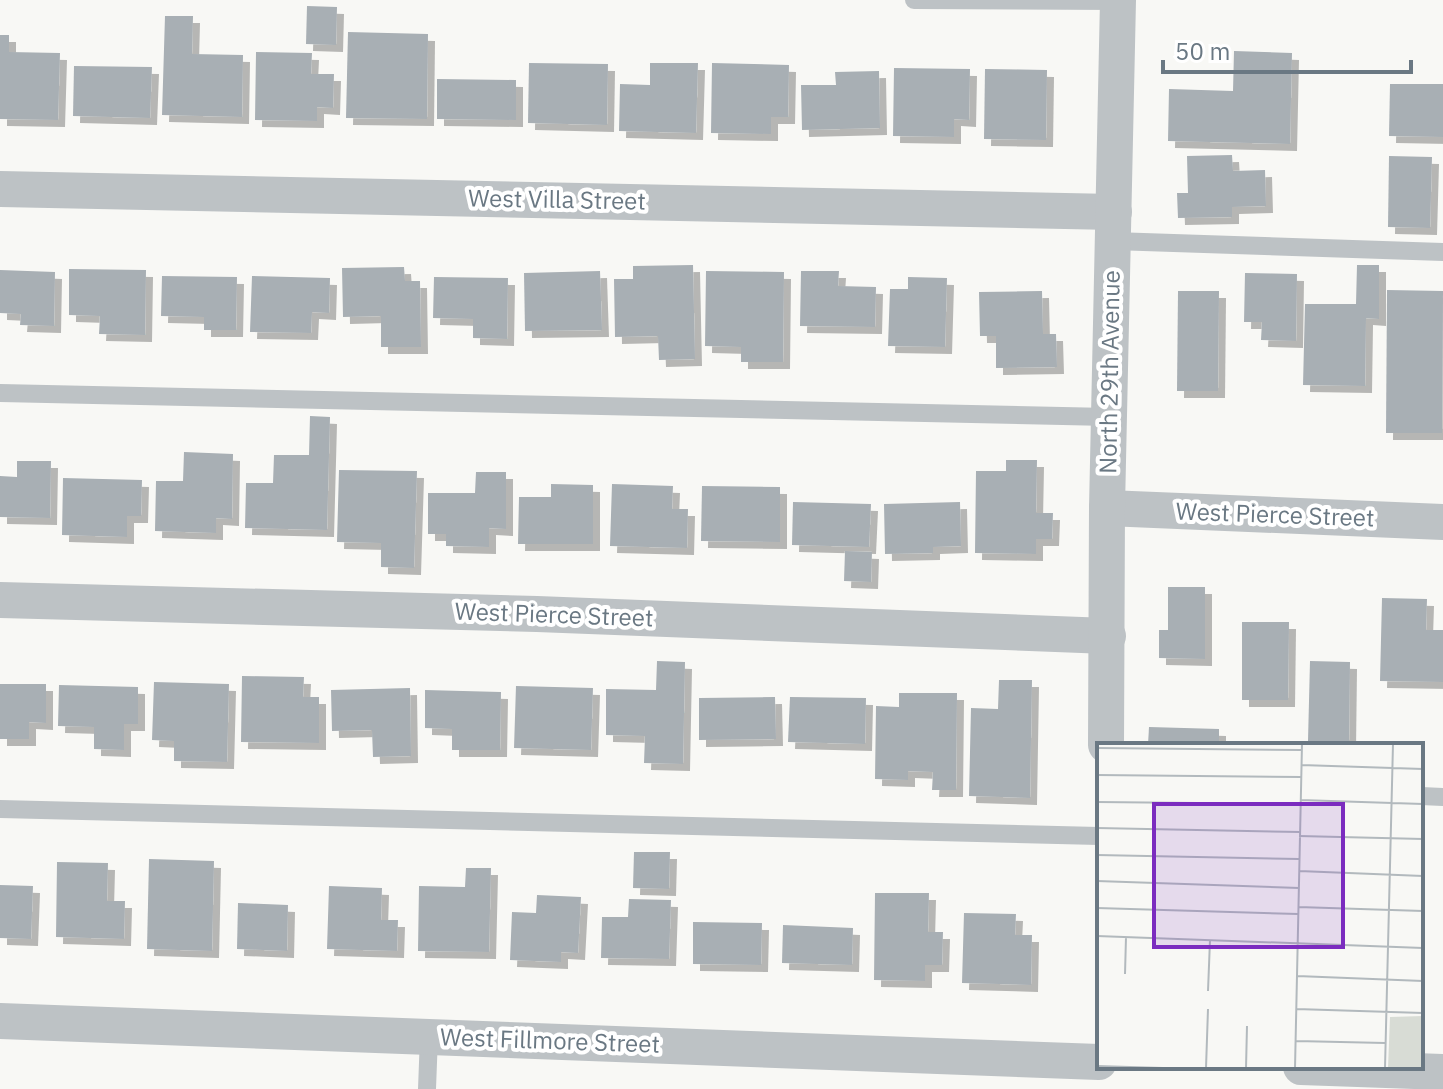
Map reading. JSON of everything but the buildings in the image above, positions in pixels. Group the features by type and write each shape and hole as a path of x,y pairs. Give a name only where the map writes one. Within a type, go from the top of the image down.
{"street":[{"name":"North 29th Avenue","path":"1106,743 1107,508 1118,0"},
{"name":"West Villa Street","path":"0,189 1113,226"},
{"name":"West Pierce Street","path":"1107,508 1443,522"},
{"name":"West Pierce Street","path":"0,600 537,614 1108,636"},
{"name":"West Fillmore Street","path":"0,1021 1097,1061"},
{"path":"1098,1089 1099,1069"},
{"path":"1358,1069 1443,1072"}],"lane":[{"path":"914,0 1118,0"},
{"path":"1113,226 1443,252"},
{"path":"0,393 1109,417"},
{"path":"1423,796 1443,797"},
{"path":"0,809 1097,836"},
{"path":"427,1089 429,1036"}]}
